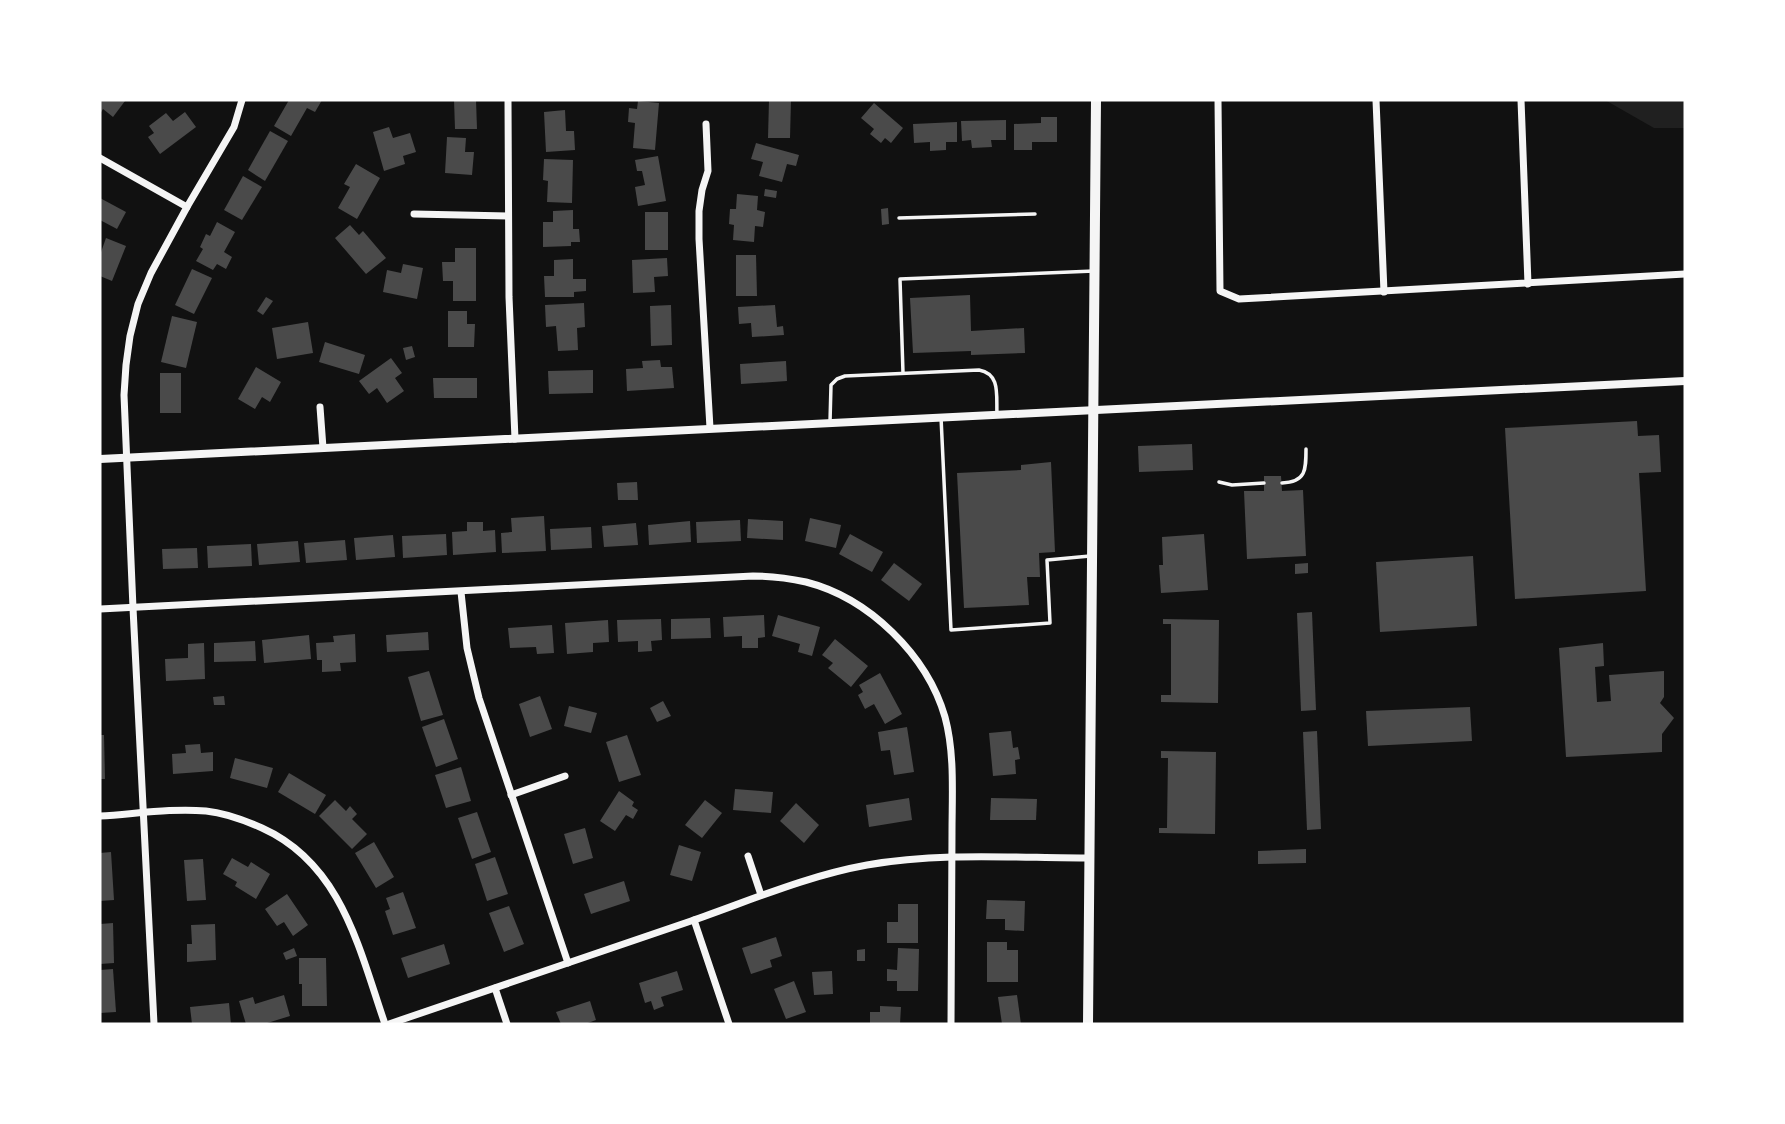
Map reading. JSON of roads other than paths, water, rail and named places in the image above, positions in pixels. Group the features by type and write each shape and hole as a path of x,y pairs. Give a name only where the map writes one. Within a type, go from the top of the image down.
{"main road":[{"path":"1088,1024 1096,100"}],"street":[{"path":"154,1024 133,608 124,395 126,365 138,304 151,273 234,127 242,100"},
{"path":"508,100 509,297 515,439"},
{"path":"1219,100 1220,291 1239,299 1685,274"},
{"path":"1376,100 1384,292"},
{"path":"1521,100 1528,284"},
{"path":"706,124 708,172 698,211 710,428"},
{"path":"100,158 187,207"},
{"path":"414,214 508,216"},
{"path":"100,459 1685,381"},
{"path":"320,407 323,448"},
{"path":"100,610 753,576 776,576 808,583 837,594 883,624 897,638 922,667 945,717 952,767 951,1024"},
{"path":"461,592 473,676 568,963"},
{"path":"511,795 565,776"},
{"path":"100,816 209,811 229,815 275,833 292,844 310,860 342,905 387,1024 761,895 818,876 856,867 893,861 952,857 1090,858"},
{"path":"748,856 761,895"},
{"path":"694,920 729,1024"},
{"path":"495,988 507,1024"}],"lane":[{"path":"899,218 1035,214"},
{"path":"903,373 900,279 1094,271"},
{"path":"830,422 831,385 837,379 845,376 903,373 986,372 992,375 995,381 997,414"},
{"path":"941,417 951,630 1050,623 1047,560 1092,556"},
{"path":"1282,482 1292,482 1300,478 1306,468 1306,449"},
{"path":"1219,482 1232,485 1264,484"}]}
